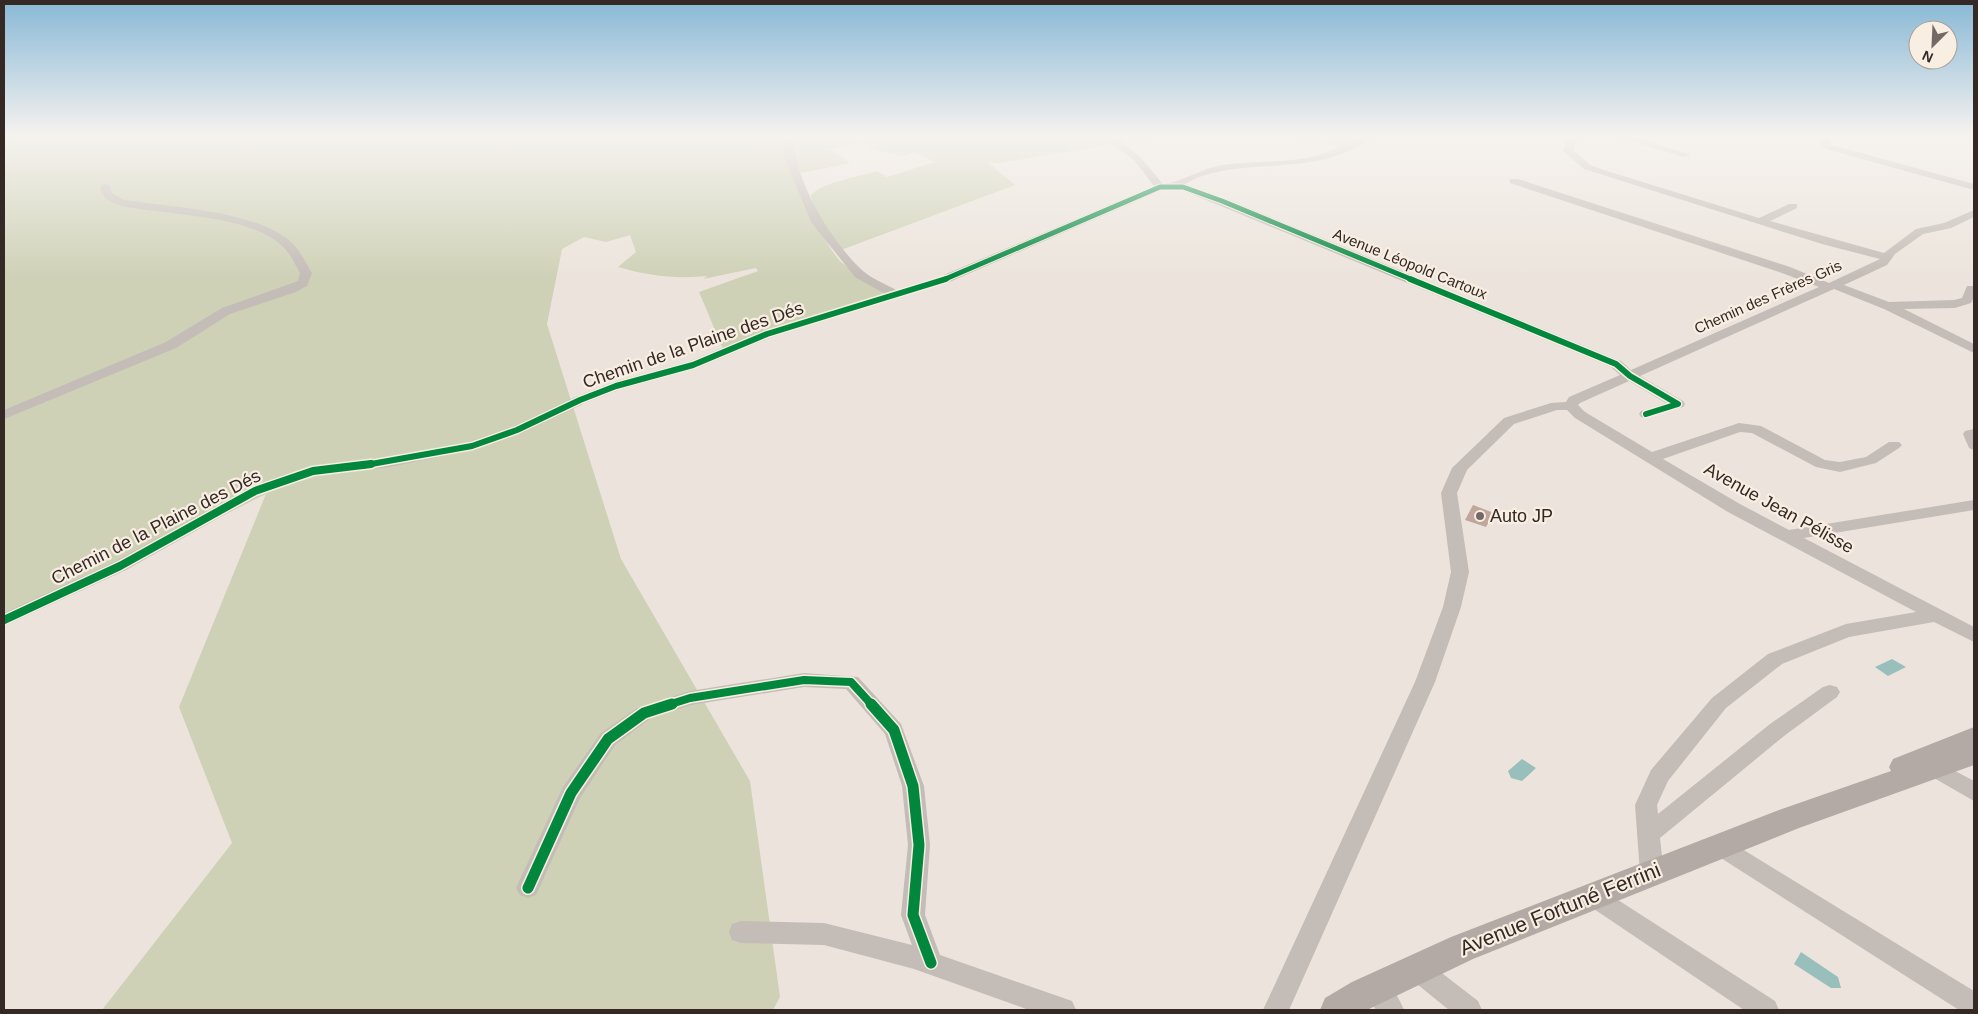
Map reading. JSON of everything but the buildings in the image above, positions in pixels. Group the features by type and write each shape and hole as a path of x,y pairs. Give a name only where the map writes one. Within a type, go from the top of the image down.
{"main road":[{"name":"Avenue Fortuné Ferrini","path":"1337,1010 1383,999 1416,968 1462,948 1927,764 1974,737"},
{"name":"Avenue Fortuné Ferrini","path":"1927,764 1974,754"}],"street":[{"path":"800,183 816,222 859,274 895,295"},
{"path":"1157,183 1160,187"},
{"path":"1168,183 1175,186 1179,183"},
{"path":"1521,183 1786,270 1888,306 1974,349"},
{"path":"1640,183 1887,258"},
{"path":"1961,183 1974,187"},
{"name":"Chemin de la Plaine des Dés","path":"4,620 120,566 255,491 313,471 390,462 472,446 517,430 580,400 616,386 693,365 767,334 943,280 982,265 1007,251 1160,187 1175,186"},
{"name":"Avenue Léopold Cartoux","path":"1175,186 1222,201 1616,364 1630,376 1678,404 1646,414"},
{"path":"4,415 171,345 226,311 248,302 292,289 303,283 306,278 306,273 290,246 274,234 244,223 122,203 110,198 106,193 105,187"},
{"path":"1761,221 1793,206"},
{"name":"Chemin des Frères Gris","path":"1572,406 1574,400 1883,263 1920,231 1947,226 1974,214"},
{"path":"1888,306 1955,304 1967,300 1971,289"},
{"path":"1276,1010 1425,682 1452,607 1460,572 1449,492 1460,468 1509,422 1556,406 1572,406"},
{"name":"Avenue Jean Pélisse","path":"1572,406 1580,414 1650,458 1785,536 1974,636"},
{"path":"1650,458 1739,427 1756,429 1821,464 1840,466 1871,460 1894,445"},
{"path":"1974,433 1970,434 1974,445"},
{"path":"1785,536 1974,505"},
{"path":"1652,873 1646,804 1659,776 1719,703 1775,660 1846,631 1935,615"},
{"path":"528,888 571,793 608,739 644,713 690,698 804,680 851,682 894,730 913,786 919,845 913,915 931,963"},
{"path":"1649,834 1777,730 1830,692"},
{"path":"1927,764 1974,792"},
{"path":"1722,846 1974,1005"},
{"path":"1593,896 1766,1010"},
{"path":"741,932 824,934 931,963 1063,1010"},
{"path":"1416,968 1469,1010"}],"green space":[{"path":"4,183 797,183 825,239 840,261 875,285 883,293 879,296 723,349 699,292 758,271 756,268 703,279 708,276 685,277 641,273 618,267 636,252 630,235 606,242 584,237 562,249 547,324 621,559 750,781 780,997 773,1010 102,1010 232,843 179,707 266,494 4,625"},
{"path":"831,183 1013,183 1015,185 841,250 813,206 811,195"}],"water":[{"path":"1892,659 1906,667 1888,676 1875,667"},
{"path":"1522,759 1536,768 1522,781 1511,778 1508,771"},
{"path":"1801,952 1838,977 1841,988 1831,988 1794,964"}],"cycle path":[{"path":"4,620 120,566 255,491 281,481 313,471 390,462 472,446 517,430 580,400 616,386 693,365 767,334 943,280 1160,187 1183,187 1222,201 1616,364 1630,376 1678,404 1646,414"},
{"path":"528,888 571,793 608,739 644,713 690,698 804,680 851,682 894,730 913,786 919,845 913,915 931,963"}],"place":[{"name":"Auto JP","path":"1480,516"}]}
